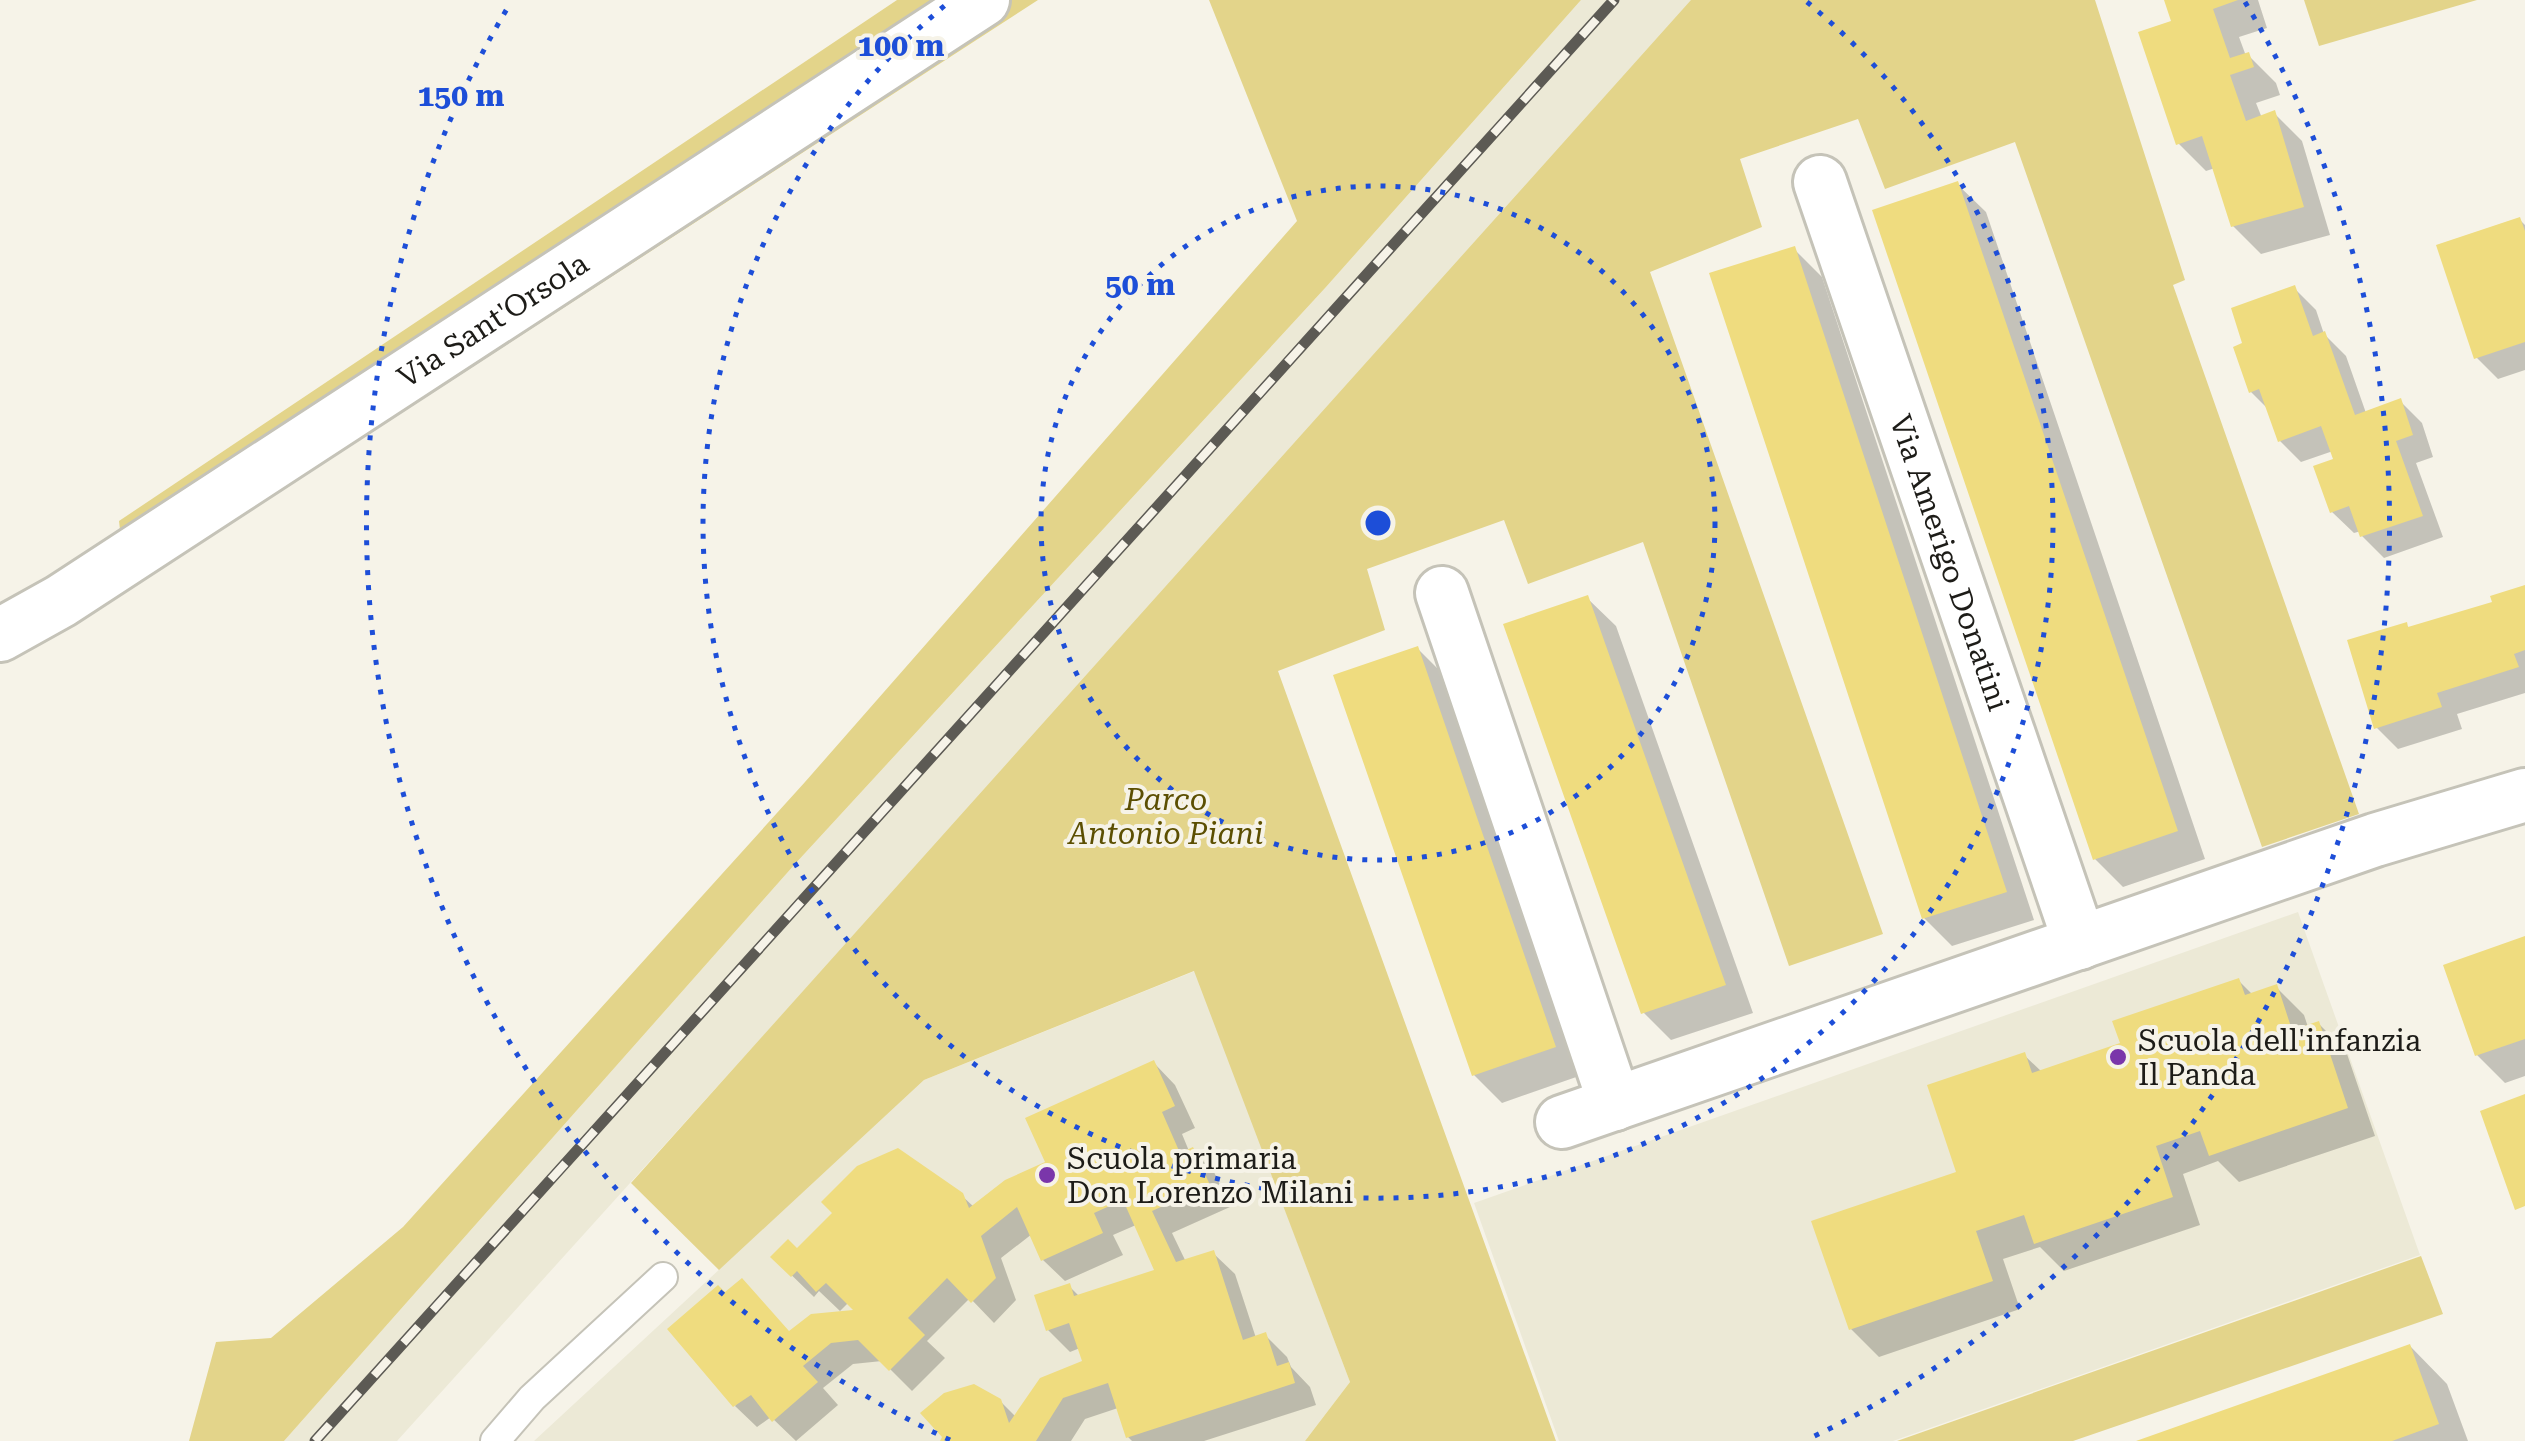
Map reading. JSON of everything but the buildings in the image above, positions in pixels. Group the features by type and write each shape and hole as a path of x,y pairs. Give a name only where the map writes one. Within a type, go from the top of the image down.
{"street":[{"name":"Via Sant'Orsola","path":"0,635 61,601 983,0"},
{"name":"Via Amerigo Donatini","path":"1820,182 2080,942"},
{"path":"1442,593 1615,1104"},
{"path":"1562,1122 2375,840 2525,795"}],"lane":[{"path":"495,1441 532,1398 663,1277"}],"shaded area":[{"path":"1581,0 1699,0 397,1441 284,1441 795,864 1326,287"},
{"name":"Scuola dell'infanzia Il Panda","path":"2298,912 2420,1255 1893,1441 1559,1441 1474,1203"},
{"name":"Scuola primaria Don Lorenzo Milani","path":"1195,971 1350,1382 1305,1441 534,1441 924,1080"}],"green space":[{"path":"897,0 1038,0 127,591 119,521"},
{"path":"1209,0 1581,0 1326,287 795,864 284,1441 189,1441 216,1342 271,1338 403,1227 805,782 1297,221"},
{"name":"Parco Antonio Piani","path":"1691,0 2095,0 2185,280 2173,285 2359,814 2262,847 2015,142 1885,189 1858,119 1740,159 1762,227 1650,272 1883,934 1789,966 1643,542 1528,584 1504,520 1367,569 1385,630 1278,671 1556,1441 1305,1441 1350,1382 1194,971 924,1080 719,1270 631,1183"},
{"path":"2304,0 2477,0 2319,46"},
{"path":"2421,1256 2443,1314 2073,1441 1897,1441"}],"railway":[{"path":"315,1441 1614,0"}],"place":[{"name":"Scuola dell'infanzia Il Panda","path":"2118,1057"},
{"name":"Scuola primaria Don Lorenzo Milani","path":"1047,1175"}]}
